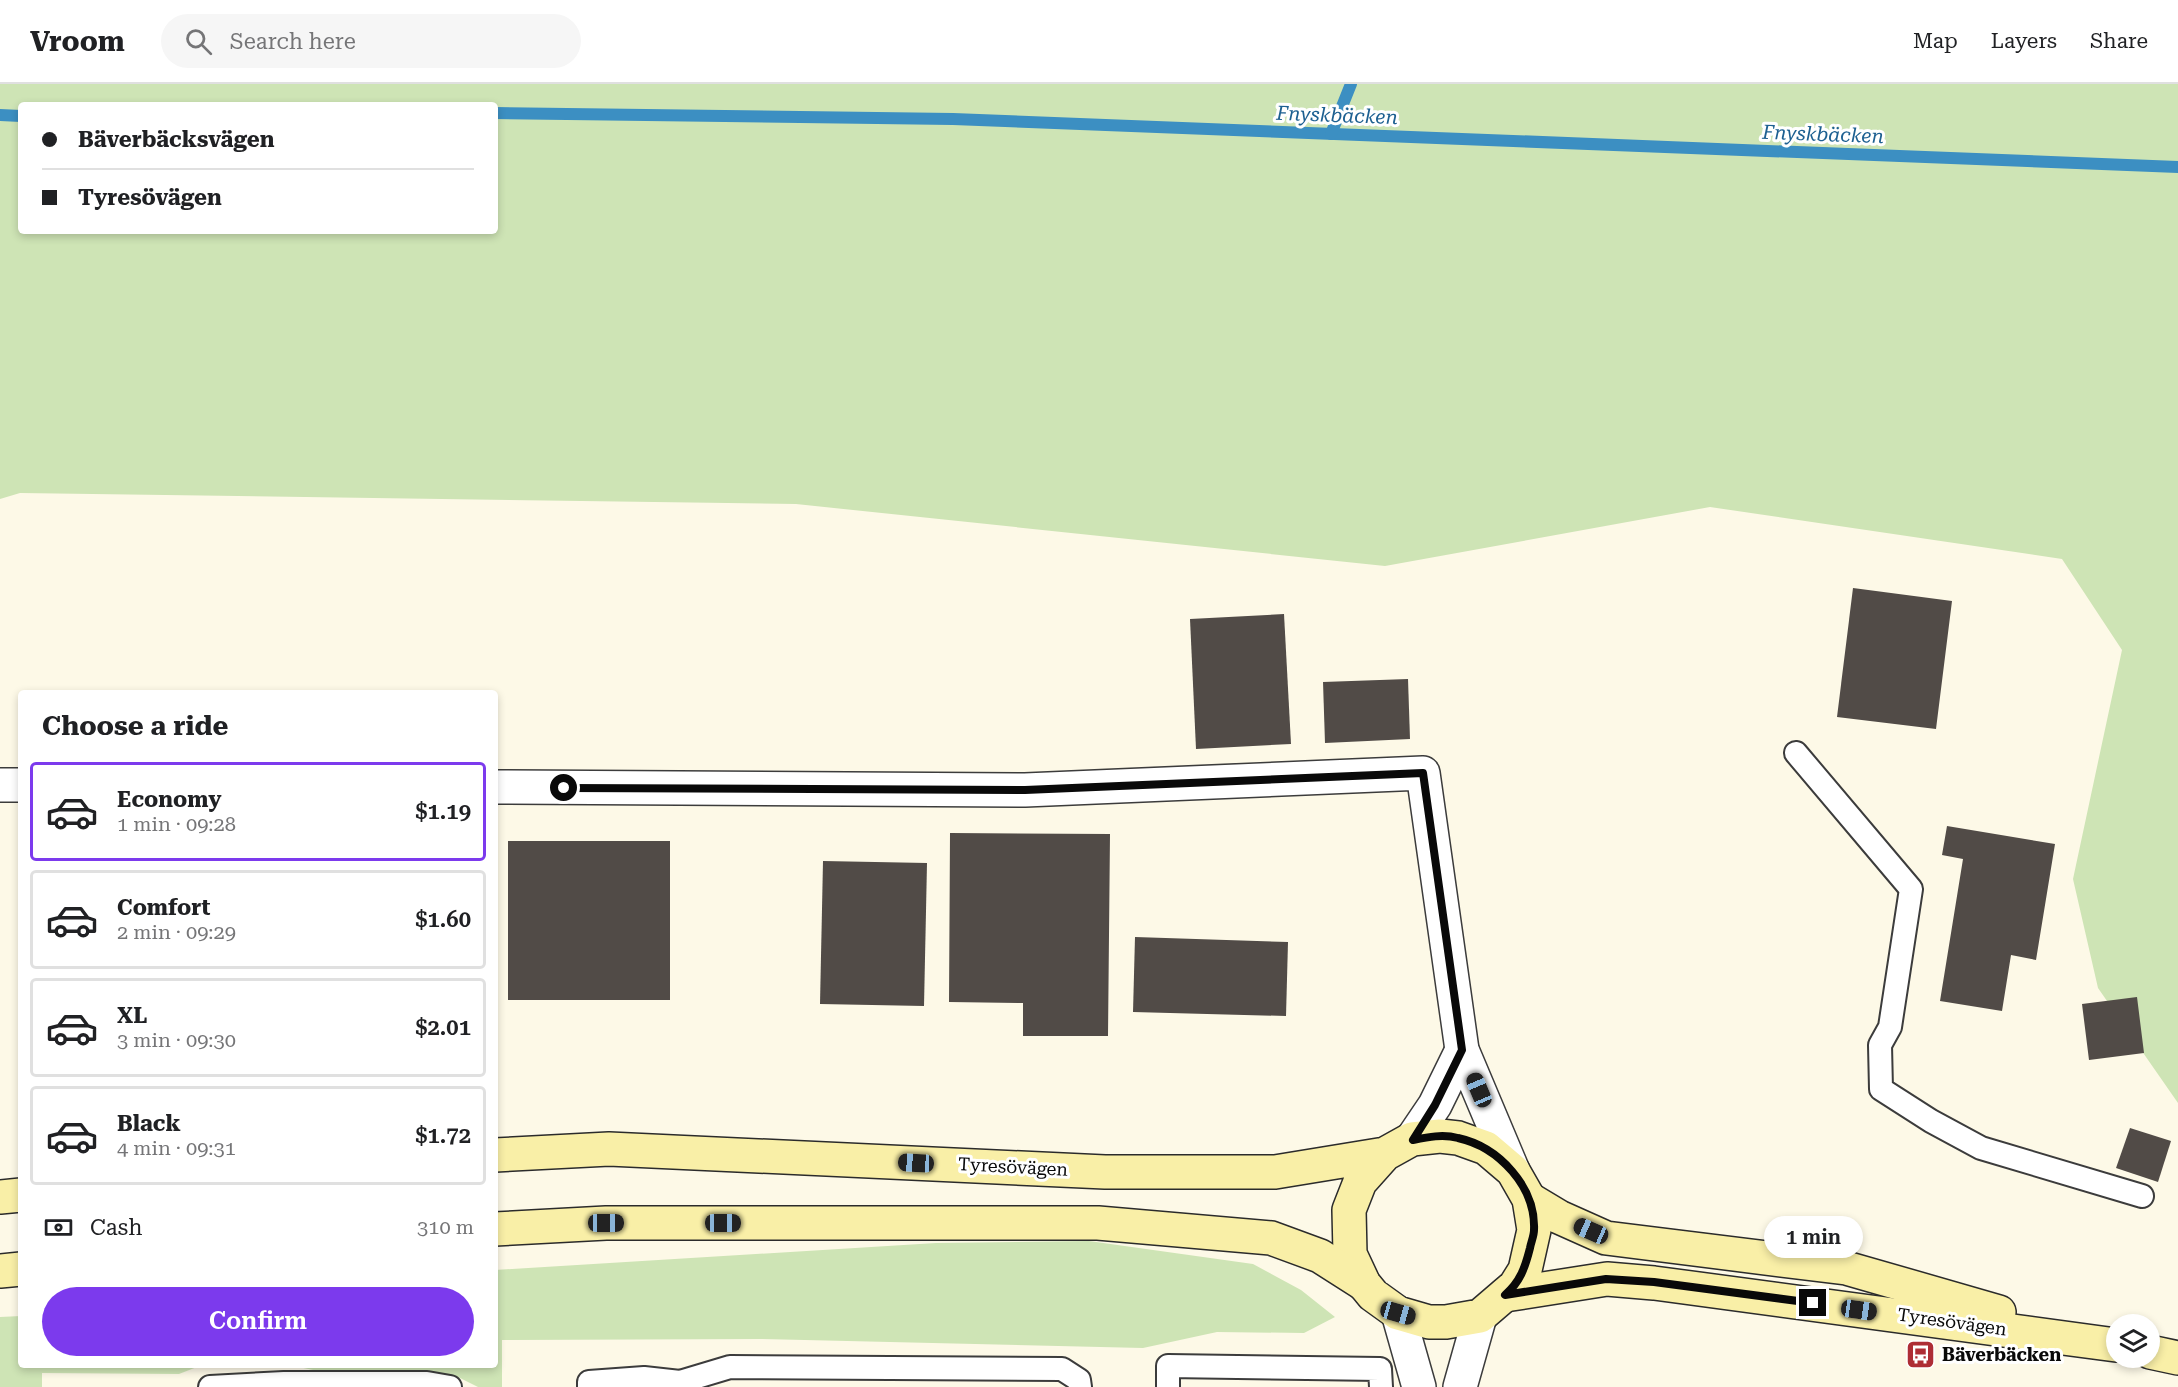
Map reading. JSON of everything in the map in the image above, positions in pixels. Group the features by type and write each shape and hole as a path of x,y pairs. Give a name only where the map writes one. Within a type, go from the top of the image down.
{"main road":[{"name":"Tyresövägen","path":"498,1155 609,1149 1105,1172 1275,1172 1399,1147 1440,1136 1458,1138 1486,1148 1521,1185 1559,1217 1606,1238 1846,1268 2106,1342"},
{"path":"1399,1147 1360,1182 1349,1210 1350,1254 1364,1284 1373,1295 1398,1313 1429,1322 1446,1322 1480,1316 1515,1286 1525,1270 1534,1230 1521,1185"},
{"path":"0,1197 18,1195"},
{"path":"498,1229 606,1223 1098,1223 1271,1238 1320,1256 1364,1284"},
{"path":"0,1271 18,1269"},
{"name":"Tyresövägen","path":"1505,1295 1606,1279 1654,1282 2106,1344"},
{"path":"2160,1354 2178,1358"}],"street":[{"path":"498,788 1025,790 1423,773 1462,1050 1521,1185"},
{"path":"0,785 18,786"},
{"path":"1399,1147 1435,1105 1462,1050"},
{"path":"1398,1313 1419,1387"},
{"path":"1461,1387 1480,1316"}],"lane":[{"path":"1796,753 1911,889 1890,1027 1880,1045 1881,1089 1931,1121 1981,1148 2142,1196"},
{"path":"1168,1387 1168,1366 1380,1369 1381,1387"},
{"path":"583,1386 644,1378 680,1385 730,1367 780,1377 1062,1370 1078,1380 1080,1387"},
{"path":"210,1387 284,1383 427,1383 450,1387"}],"green space":[{"path":"0,84 2178,84 2178,1103 2098,988 2073,879 2122,650 2062,559 1710,507 1385,566 796,504 20,493 0,499"},
{"path":"1089,1241 1253,1264 1301,1290 1335,1317 1304,1333 1217,1332 1143,1348 761,1339 502,1340 502,1387 478,1387 458,1377 342,1376 303,1368 498,1368 498,1270 936,1243"},
{"path":"18,1316 18,1368 194,1368 179,1374 42,1373 42,1387 0,1387 0,1317"}],"building":[{"path":"1853,588 1952,601 1936,729 1837,717"},
{"path":"1284,614 1291,744 1196,749 1190,619"},
{"path":"1408,679 1410,739 1325,743 1323,682"},
{"path":"1947,826 2055,844 2036,960 2011,955 2002,1011 1940,1001 1963,859 1942,855"},
{"path":"950,833 1110,834 1108,1036 1023,1036 1023,1003 949,1002"},
{"path":"508,841 670,841 670,1000 508,1000"},
{"path":"823,861 927,863 924,1006 820,1004"},
{"path":"1135,937 1288,942 1286,1016 1133,1012"},
{"path":"2137,997 2144,1053 2089,1060 2082,1004"},
{"path":"2130,1128 2171,1141 2158,1182 2116,1168"}],"waterway":[{"path":"1331,134 1351,84"},
{"name":"Fnyskbäcken","path":"498,113 953,119 2178,167"},
{"name":"Fnyskbäcken","path":"0,115 18,116"}],"place":[{"name":"Bäverbäcken","path":"1921,1355"}],"route":[{"path":"564,788 1025,790 1423,773 1462,1050 1435,1105 1413,1140 1440,1136 1458,1138 1486,1148 1513,1171 1529,1199 1534,1230 1525,1270 1515,1286 1505,1295 1606,1279 1654,1282 1813,1303"}]}
